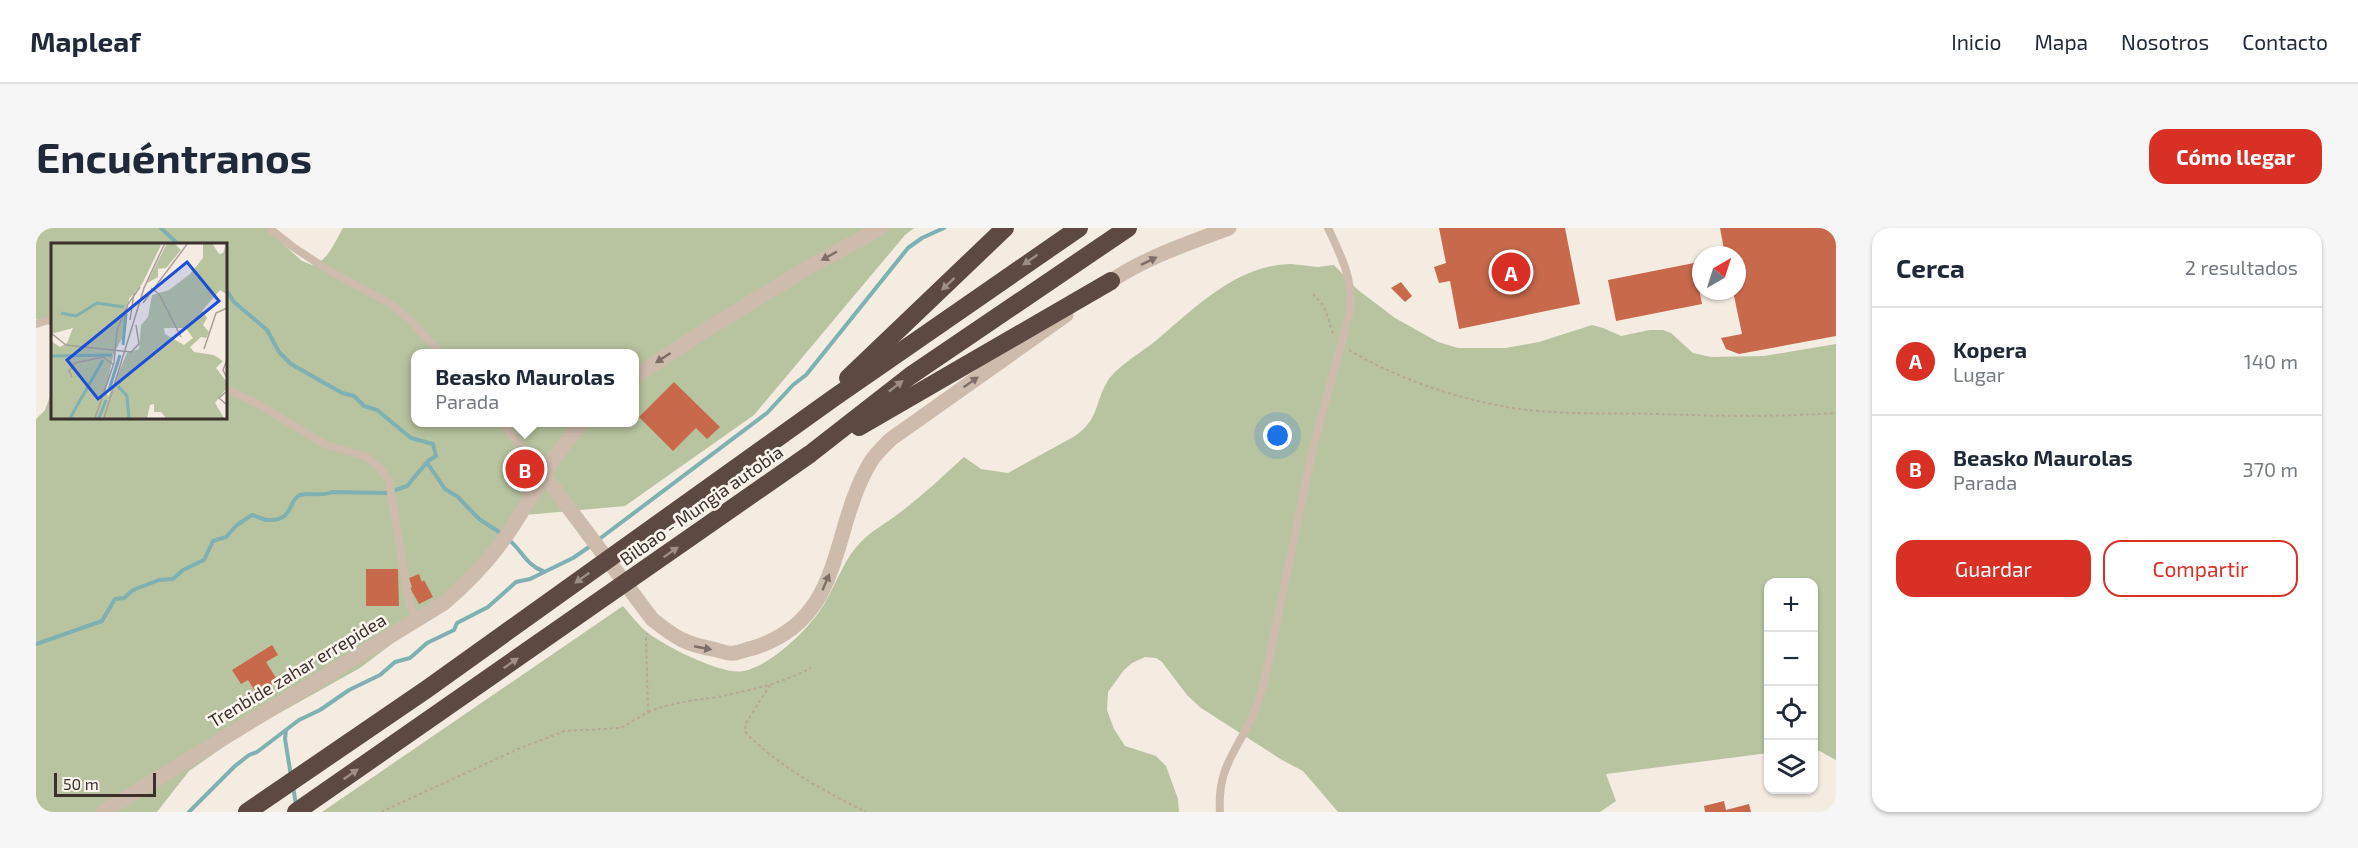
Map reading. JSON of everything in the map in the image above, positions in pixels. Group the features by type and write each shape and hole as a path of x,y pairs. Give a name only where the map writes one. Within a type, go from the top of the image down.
{"highway":[{"path":"835,397 852,373 1005,228"},
{"name":"Bilbao - Mungia autobia","path":"247,812 437,682 835,397 1078,228"},
{"name":"Bilbao - Mungia autobia","path":"299,810 810,454 910,376 1128,228"},
{"path":"810,454 920,393 1111,281"}],"street":[{"path":"639,374 809,267 881,228"},
{"path":"544,475 652,619 671,634 690,645 733,654 774,641 807,615 820,597 838,554 859,483 871,460 891,439 1111,281 1163,254 1229,228"},
{"name":"Trenbide zahar errepidea","path":"102,812 417,621 467,584 498,547 564,443 579,427"}],"lane":[{"path":"269,228 327,270 391,304 409,319 436,349"},
{"path":"1220,812 1219,796 1226,763 1253,714 1265,679 1312,453 1350,311 1352,290 1344,264 1328,228"},
{"path":"36,324 51,319"},
{"path":"226,388 258,404 326,445 365,456 378,466 389,480 409,602 417,621"},
{"path":"504,427 544,475"}],"path":[{"path":"1313,294 1324,306 1334,337 1341,346 1380,369 1469,398 1513,408 1563,412 1722,416 1836,413"},
{"path":"648,712 646,638 652,619"},
{"path":"381,812 565,730 621,728 648,712 671,703 770,685 788,680 811,669"},
{"path":"770,685 746,723 745,732 759,747 780,763 866,812"}],"green space":[{"path":"36,228 265,228 302,261 312,265 327,255 343,228 914,228 905,235 754,415 625,506 514,516 509,531 422,621 360,668 242,734 189,771 157,812 36,812 36,419 45,410 51,394 51,418 226,418 226,243 51,243 51,326 36,319"},
{"path":"1334,265 1358,290 1395,318 1438,342 1458,348 1506,348 1539,342 1592,325 1621,336 1650,330 1663,330 1671,333 1693,353 1711,357 1764,356 1836,344 1836,760 1818,750 1818,578 1764,578 1764,754 1606,774 1616,801 1600,812 1338,812 1303,771 1201,708 1187,695 1162,662 1156,658 1145,657 1124,670 1108,692 1107,710 1114,729 1125,746 1156,756 1166,766 1178,799 1179,812 322,812 623,606 641,627 656,639 709,665 744,671 765,662 786,647 813,620 852,552 862,541 915,501 964,457 981,469 1008,473 1075,436 1093,417 1107,382 1116,371 1216,292 1251,272 1271,266"}],"building":[{"path":"1439,228 1565,228 1580,304 1459,329 1450,281 1439,283 1434,267 1446,263"},
{"path":"1720,228 1836,228 1836,336 1739,354 1726,349 1721,338 1742,334 1735,300 1746,300 1746,246 1723,246"},
{"path":"1692,263 1692,300 1701,300 1702,304 1616,321 1608,280"},
{"path":"1401,282 1412,296 1405,302 1391,288"},
{"path":"674,382 720,427 707,439 696,428 673,451 639,417"},
{"path":"366,569 398,569 399,606 366,606"},
{"path":"419,574 433,597 419,604 410,588 412,587 409,578"},
{"path":"272,645 278,655 266,662 278,681 257,694 248,680 241,684 232,670"},
{"path":"1724,801 1726,810 1749,804 1751,812 1705,812 1704,806"}],"waterway":[{"path":"161,228 177,243"},
{"path":"598,540 767,413 793,385 806,375 908,248 922,238 944,228"},
{"path":"36,644 102,621 115,599 124,598 133,590 159,580 173,579 183,570 204,560 213,541 226,537 237,525 252,515 265,520 283,517 296,498 304,494 387,493 407,486 428,461 436,456 433,444 411,438 377,410 364,406 354,396 342,393 291,364 279,352 267,330 234,302 226,290"},
{"path":"428,464 445,489 458,497 479,519 502,534"},
{"path":"508,539 532,565 543,571"},
{"path":"189,812 235,766 299,720 320,710 349,690 380,675 395,662 410,658 427,643 454,630 457,623 488,607 516,582 530,579 573,558 592,545"},
{"path":"286,730 285,739 291,776"},
{"path":"293,786 296,805"}],"place":[{"name":"Kopera","path":"1511,272"},
{"name":"Beasko Maurolas","path":"525,469"}]}
